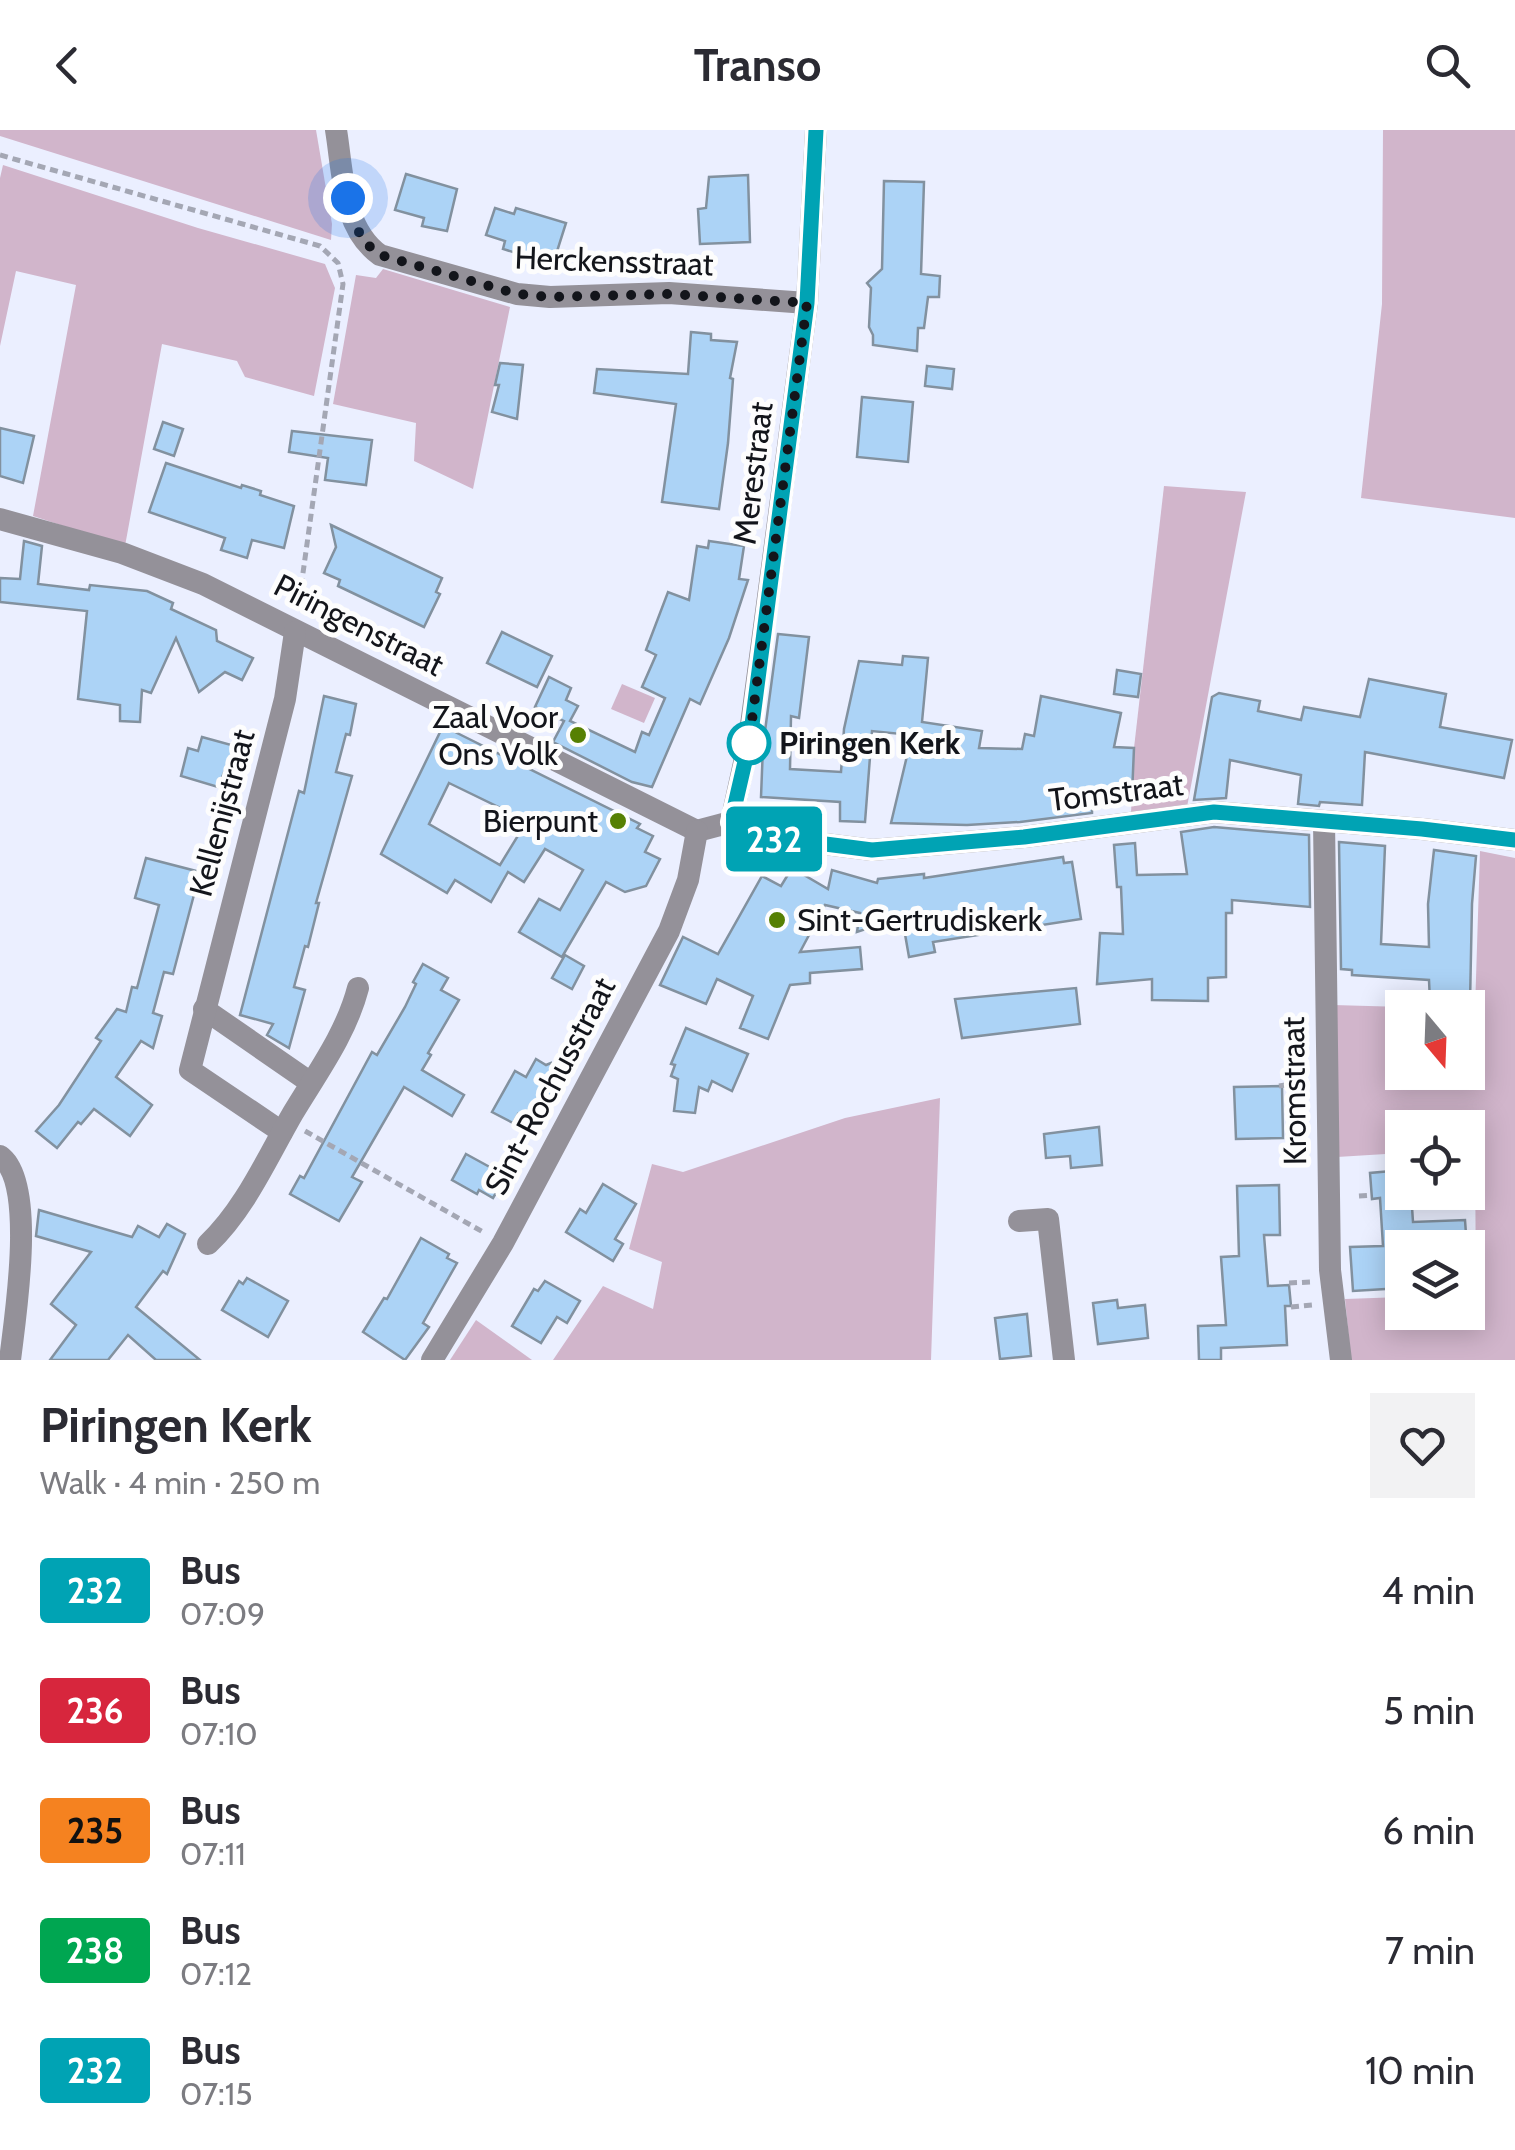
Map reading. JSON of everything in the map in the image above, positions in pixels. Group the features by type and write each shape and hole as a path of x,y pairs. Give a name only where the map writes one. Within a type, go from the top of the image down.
{"street":[{"name":"Herckensstraat","path":"336,130 352,220 363,243 380,255 517,294 670,294 807,303"},
{"name":"Merestraat","path":"731,822 750,740 807,303 816,130"},
{"name":"Piringenstraat","path":"0,519 161,566 272,616 295,632 697,832"},
{"name":"Kellenijstraat","path":"285,1127 190,1070 285,699 295,632"},
{"name":"Tomstraat","path":"731,822 747,834 872,850 1024,837 1214,812 1515,840"},
{"name":"Kromstraat","path":"1324,821 1330,1270 1340,1360"},
{"path":"697,832 731,822"},
{"name":"Sint-Rochusstraat","path":"432,1360 503,1243 669,931 688,880 697,832"},
{"path":"208,1244 228,1225 351,1015 358,988"},
{"path":"204,1009 311,1083"},
{"path":"0,1156 9,1162 19,1193 18,1287 10,1360"},
{"path":"1019,1221 1048,1218 1064,1360"}],"path":[{"path":"0,155 320,246 338,263 343,284 295,632"},
{"path":"1279,1086 1291,1084 1299,1091 1312,1090"},
{"path":"285,1127 503,1243"},
{"path":"1359,1196 1372,1195"},
{"path":"1289,1283 1318,1281"},
{"path":"1291,1307 1320,1304"}],"shaded area":[{"path":"0,130 316,130 332,224 331,240 0,136"},
{"path":"1383,130 1515,130 1515,518 1361,498 1382,304"},
{"path":"3,165 325,264 335,288 314,396 245,377 237,361 162,344 125,546 33,516 76,285 16,271 0,346"},
{"path":"383,269 510,307 473,489 414,461 416,423 333,404 356,275 376,278"},
{"path":"1164,486 1246,492 1187,807 1131,813 1134,748"},
{"path":"622,684 655,698 644,723 611,709"},
{"path":"1480,851 1515,858 1515,1360 1351,1360 1345,1299 1385,1298 1385,1330 1485,1330 1485,1230 1476,1230 1475,1210 1485,1210 1485,1110 1385,1110 1385,1154 1337,1157 1333,1005 1385,1006 1385,1090 1485,1090 1485,990 1476,990"},
{"path":"940,1098 931,1360 553,1360 603,1286 653,1309 662,1262 629,1249 652,1164 683,1172 845,1118"},
{"path":"476,1320 532,1360 450,1360"}],"building":[{"path":"406,174 457,189 447,231 422,226 424,218 395,210"},
{"path":"748,175 750,242 700,244 698,209 706,208 709,177"},
{"path":"884,181 924,182 921,274 940,276 939,297 928,297 924,328 918,328 917,351 873,345 869,327 871,288 867,283 882,269"},
{"path":"495,208 514,214 516,208 566,223 553,264 503,249 505,241 486,235"},
{"path":"691,332 711,334 711,340 737,342 730,378 733,379 728,443 719,509 662,502 676,404 594,393 597,369 688,374"},
{"path":"500,363 523,365 517,419 492,412"},
{"path":"927,366 954,369 952,389 925,386"},
{"path":"862,397 913,402 908,462 857,457"},
{"path":"163,422 183,429 174,456 154,449"},
{"path":"0,428 34,436 23,483 0,476"},
{"path":"292,431 372,440 366,485 325,480 328,458 289,452"},
{"path":"166,463 261,491 260,495 294,506 284,548 252,540 247,558 221,550 225,538 149,512"},
{"path":"331,525 442,578 436,592 440,594 424,627 338,586 340,580 324,573 336,547"},
{"path":"24,541 42,546 38,584 147,591 173,603 171,609 216,630 217,641 253,658 242,680 225,672 199,692 176,638 151,693 142,690 140,722 120,721 120,705 78,699 87,611 0,602 0,578 20,579"},
{"path":"709,541 744,546 739,579 748,580 729,638 700,704 690,699 652,787 632,782 553,742 564,721 535,707 549,677 571,688 566,700 578,706 570,721 635,752 642,732 649,735 665,698 642,687 656,655 646,650 668,592 689,600 697,546 708,548"},
{"path":"502,632 552,656 537,687 487,663"},
{"path":"778,634 809,637 799,718 791,716 790,769 841,772 844,729 859,661 902,665 903,656 928,658 922,722 982,731 979,748 1022,749 1025,734 1034,736 1041,696 1121,713 1114,747 1134,748 1132,795 1092,796 1092,813 1020,822 891,823 912,735 872,731 865,822 840,821 840,802 761,797 763,746"},
{"path":"1117,670 1141,674 1138,697 1114,694"},
{"path":"1369,679 1446,694 1440,727 1512,740 1504,778 1365,752 1362,805 1320,802 1319,806 1298,804 1301,775 1230,760 1226,798 1194,800 1212,697 1219,693 1260,701 1258,711 1301,720 1304,707 1360,717"},
{"path":"324,696 356,704 336,772 352,776 294,987 305,990 289,1048 267,1035 273,1024 240,1015 299,791 304,793"},
{"path":"443,726 640,824 637,828 653,836 645,852 660,859 646,886 625,892 606,882 562,957 519,932 539,899 560,910 583,870 545,849 524,882 508,872 491,902 455,880 447,893 381,854","holes":["449,783 527,821 500,865 429,824"]},
{"path":"202,737 235,746 218,787 181,776 188,748 198,751"},
{"path":"1214,827 1309,835 1310,907 1232,900 1232,913 1226,913 1226,977 1208,978 1208,1001 1152,1000 1152,979 1097,984 1100,933 1123,934 1114,845 1135,843 1137,875 1187,874 1181,832"},
{"path":"1339,842 1385,846 1381,944 1429,947 1428,904 1434,850 1476,856 1470,990 1429,990 1429,980 1352,975 1352,970 1341,969"},
{"path":"1063,857 1064,863 1072,862 1081,919 933,942 935,952 909,957 902,917 857,932 860,913 825,905 800,952 860,947 862,969 810,973 810,983 790,985 768,1039 740,1028 753,996 717,979 706,1004 660,985 683,937 718,954 762,876 781,886 792,868 828,889 832,870 877,883 878,879 924,874 924,878"},
{"path":"146,858 200,872 173,974 164,972 153,1013 162,1016 153,1048 141,1041 116,1077 152,1105 130,1136 94,1109 57,1148 36,1131 59,1105 117,1009 126,1012 132,987 137,988 159,905 135,898"},
{"path":"565,955 584,966 572,989 552,978"},
{"path":"423,964 448,978 441,990 459,1000 422,1070 464,1095 452,1116 404,1087 352,1177 362,1182 339,1221 290,1194 300,1176 304,1178 372,1052 377,1055 405,1007"},
{"path":"1076,988 1080,1024 962,1038 955,999"},
{"path":"686,1028 748,1054 732,1091 712,1081 708,1091 699,1087 695,1113 674,1111 678,1079 671,1076 675,1065 671,1064"},
{"path":"536,1059 546,1065 551,1063 553,1070 562,1074 535,1124 518,1114 513,1123 492,1112 515,1071 526,1077"},
{"path":"1282,1086 1283,1138 1236,1139 1234,1087"},
{"path":"1099,1127 1102,1165 1071,1168 1070,1156 1046,1158 1044,1134"},
{"path":"466,1154 506,1176 493,1198 452,1180"},
{"path":"1385,1172 1385,1210 1412,1210 1413,1222 1465,1220 1466,1230 1385,1230 1385,1289 1353,1291 1350,1247 1383,1246 1380,1198 1372,1199 1370,1173"},
{"path":"603,1184 636,1204 615,1239 623,1244 613,1261 566,1232 580,1209 586,1213"},
{"path":"1279,1185 1280,1235 1264,1235 1268,1286 1289,1285 1291,1306 1285,1306 1287,1345 1221,1348 1221,1360 1199,1360 1198,1326 1226,1325 1221,1257 1239,1256 1237,1186"},
{"path":"39,1210 132,1237 138,1226 159,1237 167,1224 185,1234 167,1274 163,1271 136,1307 200,1360 156,1360 128,1335 108,1360 50,1360 76,1325 51,1304 91,1252 36,1236"},
{"path":"421,1238 457,1263 423,1323 429,1327 405,1360 363,1332 384,1298 387,1299"},
{"path":"247,1278 288,1301 268,1337 222,1310 239,1281 243,1284"},
{"path":"545,1281 580,1301 567,1323 557,1317 541,1343 512,1326 534,1289 538,1291"},
{"path":"1117,1300 1118,1308 1145,1305 1148,1338 1098,1344 1093,1303"},
{"path":"1027,1314 1031,1356 1000,1359 995,1318"}],"bus line":[{"name":"232","path":"816,130 807,303 750,740 731,822 747,834 772,839 872,850 1024,837 1214,812 1515,840"}],"place":[{"name":"Zaal Voor Ons Volk","path":"578,735"},
{"name":"Piringen Kerk","path":"749,743"},
{"name":"Bierpunt","path":"618,821"},
{"name":"Sint-Gertrudiskerk","path":"777,920"}],"route":[{"path":"348,198 352,220 363,243 380,255 517,294 670,294 807,303 749,743"}]}
